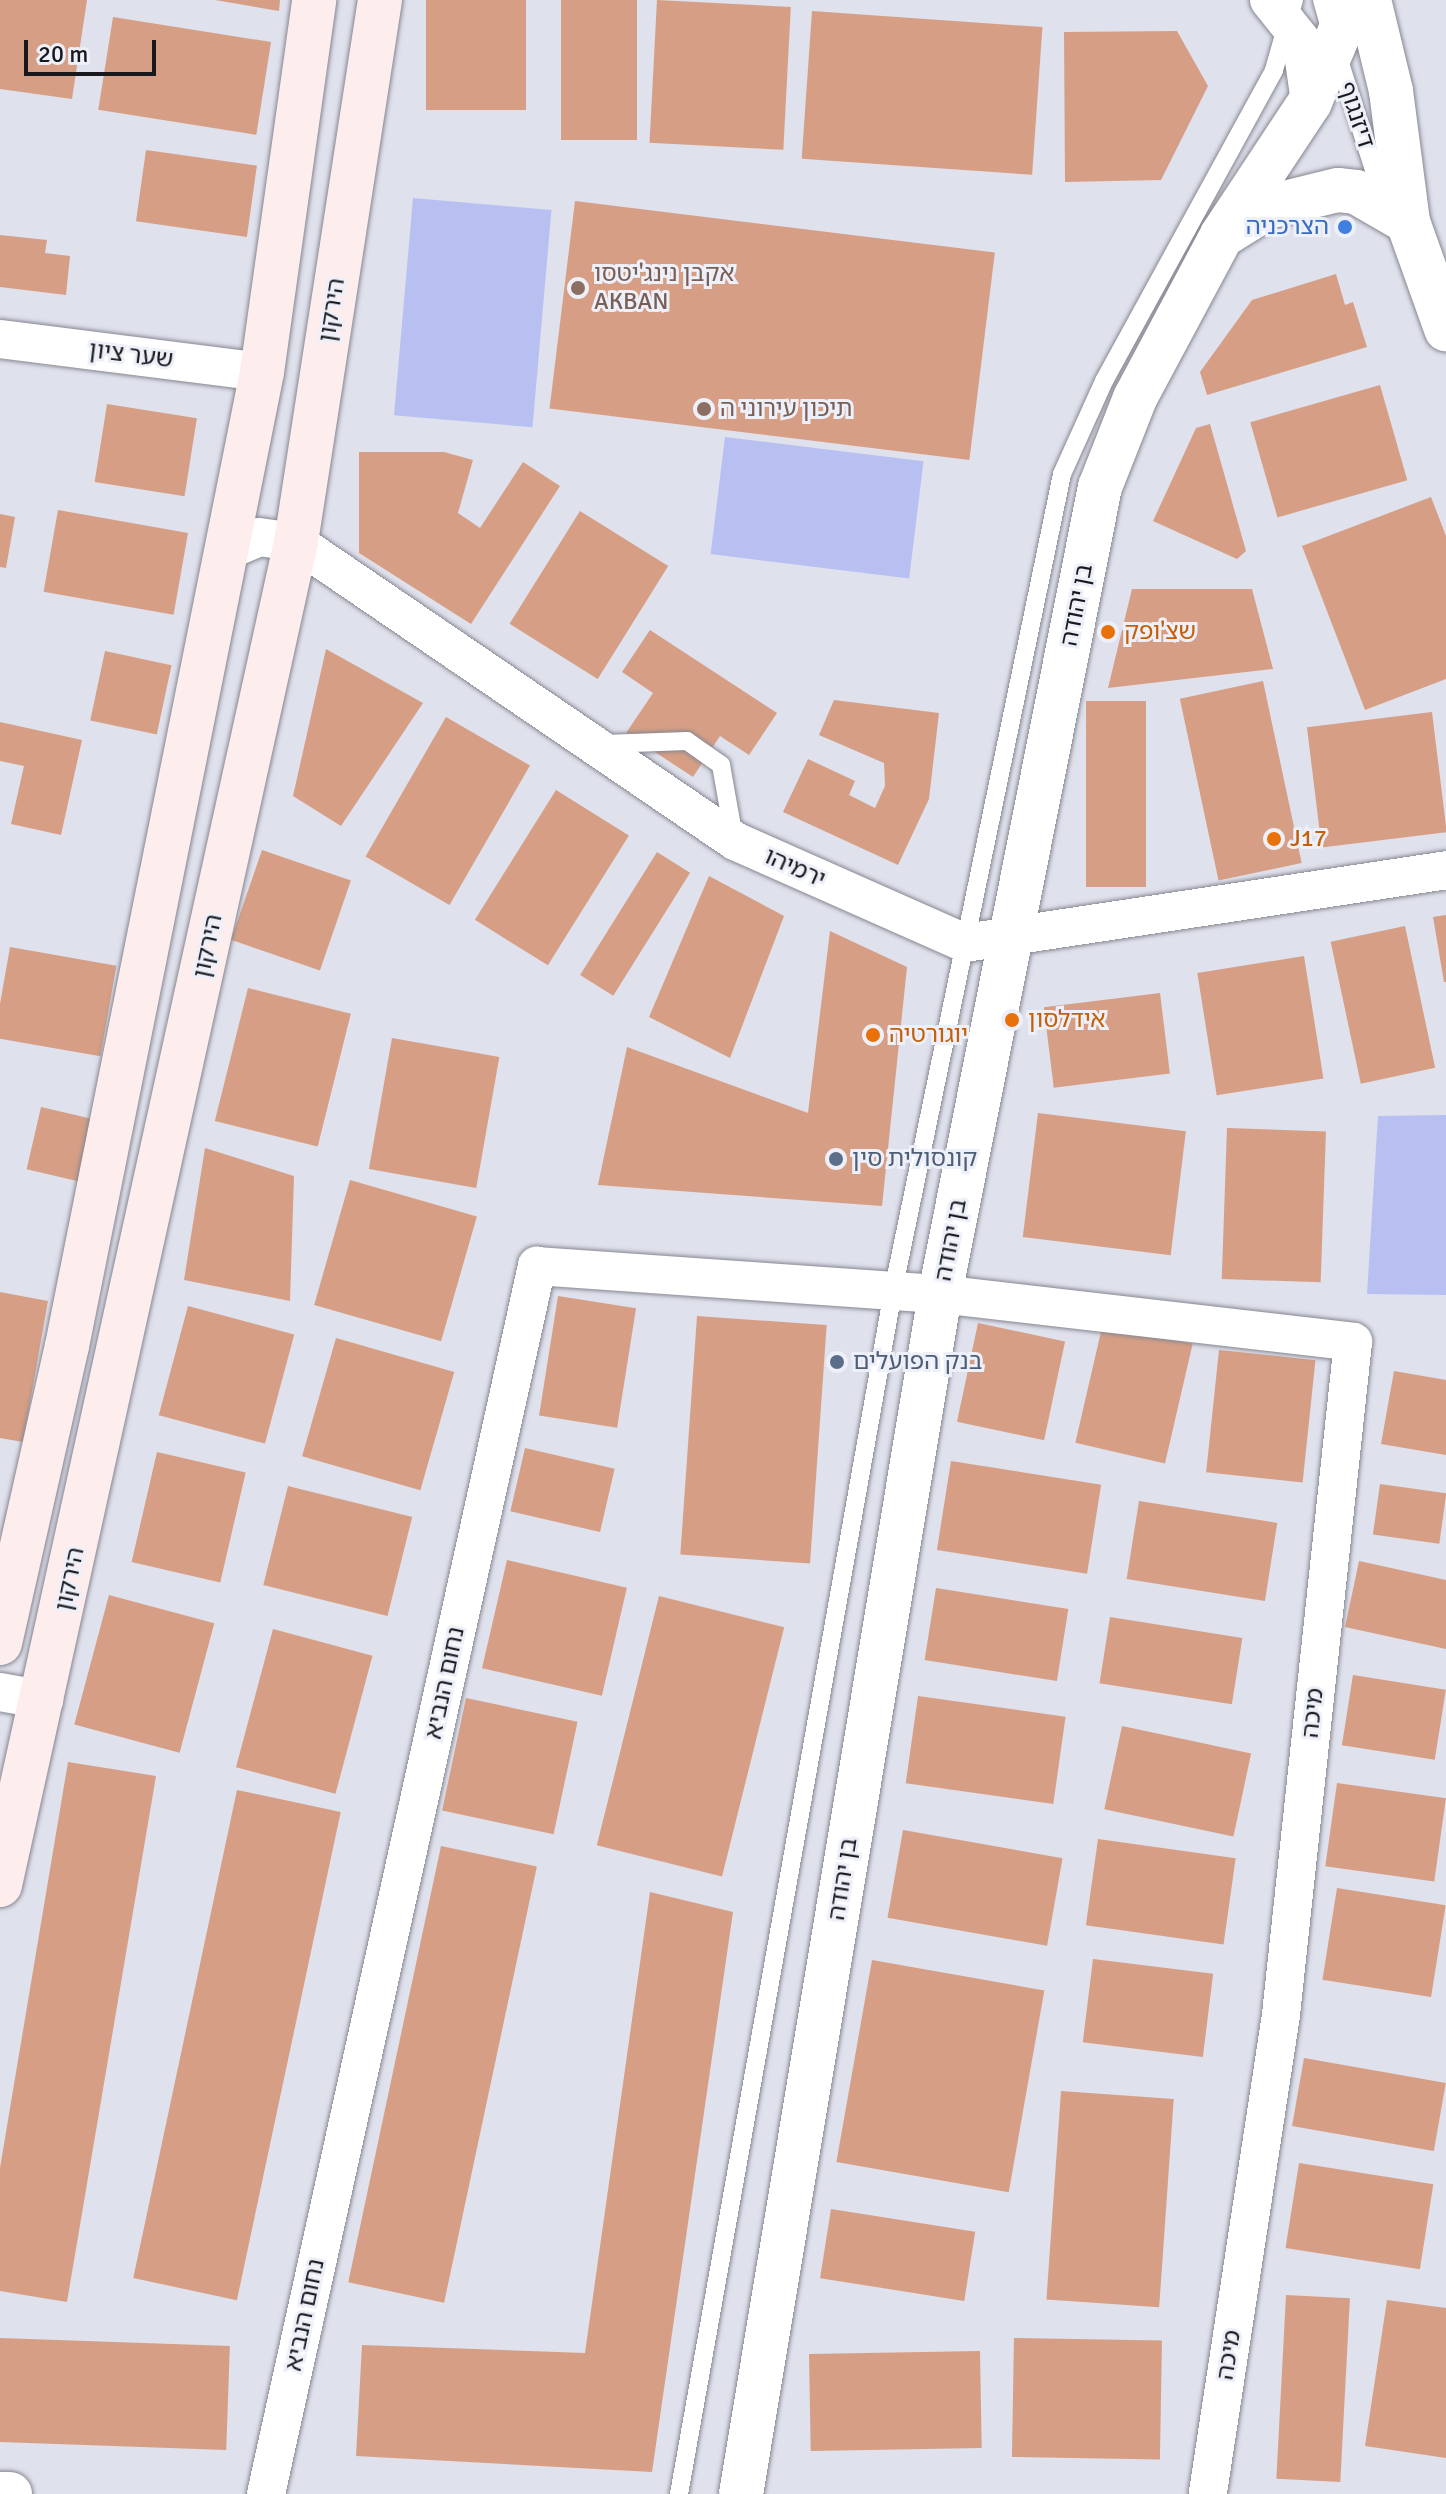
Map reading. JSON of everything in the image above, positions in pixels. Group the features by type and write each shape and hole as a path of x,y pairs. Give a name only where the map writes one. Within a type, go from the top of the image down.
{"main road":[{"path":"0,1643 67,1346 262,372 314,0"},
{"name":"הירקון","path":"0,1885 44,1700 296,542 380,0"}],"street":[{"name":"בן יהודה","path":"741,2494 940,1294 1100,487 1135,398 1222,235 1310,102 1336,52 1353,0"},
{"name":"דיזנגוף","path":"1369,0 1393,105 1408,222 1446,329"},
{"path":"1294,5 1307,57 1310,102"},
{"path":"1222,235 1268,207 1338,190 1356,192 1408,222"},
{"name":"שער ציון","path":"0,339 262,372"},
{"name":"ירמיהו","path":"224,552 259,537 296,542 735,841 965,943 1012,941 1446,870"},
{"name":"נחום הנביא","path":"266,2494 537,1266 940,1294"},
{"name":"מיכה","path":"940,1294 1353,1342 1281,2015 1208,2494"},
{"path":"0,1692 44,1700"},
{"path":"0,2494 10,2494"}],"lane":[{"name":"דיזנגוף","path":"1294,5 1336,52 1377,179 1408,222"},
{"name":"בן יהודה","path":"679,2494 893,1291 1062,474 1104,381 1274,70 1294,5"},
{"path":"591,745 687,741 721,765 735,841"}],"shaded area":[{"path":"413,198 551,210 532,427 394,415"},
{"path":"725,437 924,461 909,578 711,554"},
{"path":"1446,1115 1446,1295 1367,1294 1378,1116"}],"building":[{"path":"0,0 87,0 72,99 0,89"},
{"path":"215,0 280,0 279,11"},
{"path":"426,0 526,0 526,110 426,110"},
{"path":"561,0 637,0 637,140 561,140"},
{"path":"657,0 791,7 783,150 650,143"},
{"path":"812,11 1042,27 1032,175 802,159"},
{"path":"113,17 271,42 256,135 98,110"},
{"path":"1177,31 1208,86 1161,180 1065,182 1064,32"},
{"path":"146,150 257,166 247,237 136,221"},
{"path":"575,201 995,253 969,460 550,408"},
{"path":"0,235 47,240 45,253 70,256 66,295 0,287"},
{"path":"1336,274 1345,305 1353,302 1367,347 1207,395 1200,372 1252,300"},
{"path":"1380,385 1407,480 1278,517 1250,422"},
{"path":"107,404 197,418 185,496 95,482"},
{"path":"1210,424 1246,551 1237,559 1153,521 1196,428"},
{"path":"359,452 444,452 473,460 458,513 480,528 523,462 560,486 471,624 359,553"},
{"path":"1431,497 1446,536 1446,679 1365,710 1302,546"},
{"path":"58,510 188,533 174,615 44,592"},
{"path":"580,511 668,566 598,679 510,624"},
{"path":"0,514 15,517 6,568 0,567"},
{"path":"1132,589 1252,589 1273,669 1108,688"},
{"path":"650,630 777,713 749,755 720,736 693,777 626,733 653,693 622,672"},
{"path":"326,649 423,703 341,826 293,796"},
{"path":"105,651 172,665 157,735 90,720"},
{"path":"1263,681 1302,863 1219,881 1180,699"},
{"path":"834,700 939,713 929,799 898,865 783,812 808,759 855,781 849,795 875,808 885,786 884,763 819,735"},
{"path":"1086,701 1146,701 1146,887 1086,887"},
{"path":"1432,712 1446,832 1322,847 1307,727"},
{"path":"446,717 530,765 450,905 366,856"},
{"path":"0,722 82,740 61,835 11,824 24,766 0,761"},
{"path":"556,790 629,836 548,965 475,920"},
{"path":"262,850 351,881 320,970 231,940"},
{"path":"657,852 690,873 613,996 580,975"},
{"path":"709,876 784,916 730,1058 649,1017"},
{"path":"1446,915 1446,982 1444,982 1433,917"},
{"path":"1405,926 1435,1068 1361,1084 1331,942"},
{"path":"830,931 907,967 882,1206 598,1185 627,1047 808,1113"},
{"path":"10,947 116,966 100,1056 0,1039 0,1004"},
{"path":"1304,956 1323,1078 1217,1095 1197,973"},
{"path":"248,988 351,1014 318,1147 215,1121"},
{"path":"1160,993 1170,1073 1054,1088 1044,1007"},
{"path":"392,1038 499,1057 476,1188 369,1169"},
{"path":"41,1107 94,1119 79,1182 27,1169"},
{"path":"1038,1113 1186,1131 1171,1255 1023,1237"},
{"path":"1227,1128 1326,1131 1321,1282 1222,1279"},
{"path":"205,1148 294,1176 290,1301 184,1280"},
{"path":"350,1180 477,1216 441,1341 314,1305"},
{"path":"0,1292 48,1301 23,1442 0,1438"},
{"path":"558,1296 636,1308 617,1428 539,1416"},
{"path":"188,1306 294,1334 265,1444 159,1415"},
{"path":"697,1316 827,1325 810,1563 680,1554"},
{"path":"978,1323 1065,1342 1044,1440 957,1422"},
{"path":"1103,1323 1193,1344 1165,1464 1075,1443"},
{"path":"336,1338 454,1372 420,1490 302,1456"},
{"path":"1219,1350 1315,1360 1303,1482 1206,1472"},
{"path":"1394,1371 1446,1380 1446,1455 1381,1444"},
{"path":"525,1448 615,1469 600,1532 510,1511"},
{"path":"157,1452 246,1472 220,1583 132,1562"},
{"path":"951,1461 1101,1485 1087,1574 937,1550"},
{"path":"1380,1484 1446,1493 1439,1544 1373,1535"},
{"path":"288,1486 412,1517 388,1616 263,1585"},
{"path":"1139,1501 1277,1523 1265,1601 1127,1579"},
{"path":"507,1560 627,1588 602,1696 482,1668"},
{"path":"1359,1561 1446,1580 1446,1649 1345,1627"},
{"path":"936,1588 1068,1609 1057,1681 925,1660"},
{"path":"109,1595 214,1623 180,1753 74,1724"},
{"path":"659,1596 784,1627 722,1877 597,1845"},
{"path":"1110,1617 1242,1638 1232,1704 1100,1683"},
{"path":"273,1629 372,1656 335,1794 236,1767"},
{"path":"1353,1675 1446,1690 1435,1760 1342,1745"},
{"path":"918,1696 1066,1717 1053,1804 906,1783"},
{"path":"466,1698 578,1722 554,1834 442,1810"},
{"path":"1122,1726 1251,1753 1233,1837 1104,1809"},
{"path":"68,1762 156,1776 67,2302 0,2291 0,2168"},
{"path":"1337,1783 1446,1798 1434,1881 1325,1866"},
{"path":"237,1790 341,1812 237,2300 133,2278"},
{"path":"903,1830 1063,1858 1047,1946 888,1918"},
{"path":"1098,1839 1236,1858 1224,1944 1086,1925"},
{"path":"441,1846 537,1866 444,2303 348,2282"},
{"path":"1337,1888 1446,1905 1431,1997 1322,1980"},
{"path":"650,1892 733,1912 652,2472 356,2456 362,2345 585,2353"},
{"path":"1093,1959 1213,1974 1203,2057 1083,2042"},
{"path":"872,1960 1044,1990 1009,2192 836,2162"},
{"path":"1304,2058 1446,2083 1434,2151 1292,2126"},
{"path":"1061,2091 1174,2099 1159,2307 1046,2299"},
{"path":"1299,2163 1433,2184 1420,2269 1286,2248"},
{"path":"831,2209 975,2232 964,2301 820,2278"},
{"path":"1286,2295 1350,2298 1340,2482 1276,2479"},
{"path":"1387,2300 1446,2308 1446,2458 1365,2446"},
{"path":"0,2338 230,2346 226,2450 0,2442"},
{"path":"1014,2338 1162,2341 1160,2460 1012,2457"},
{"path":"980,2351 982,2448 811,2451 809,2354"}],"place":[{"name":"הצרכניה","path":"1345,227"},
{"name":"אקבן נינג'יטסו AKBAN","path":"578,288"},
{"name":"תיכון עירוני ה","path":"704,409"},
{"name":"שצ'ופק","path":"1108,632"},
{"name":"J17","path":"1274,839"},
{"name":"אידלסון","path":"1012,1020"},
{"name":"יוגורטיה","path":"873,1035"},
{"name":"קונסולית סין","path":"836,1159"},
{"name":"בנק הפועלים","path":"837,1362"}]}
